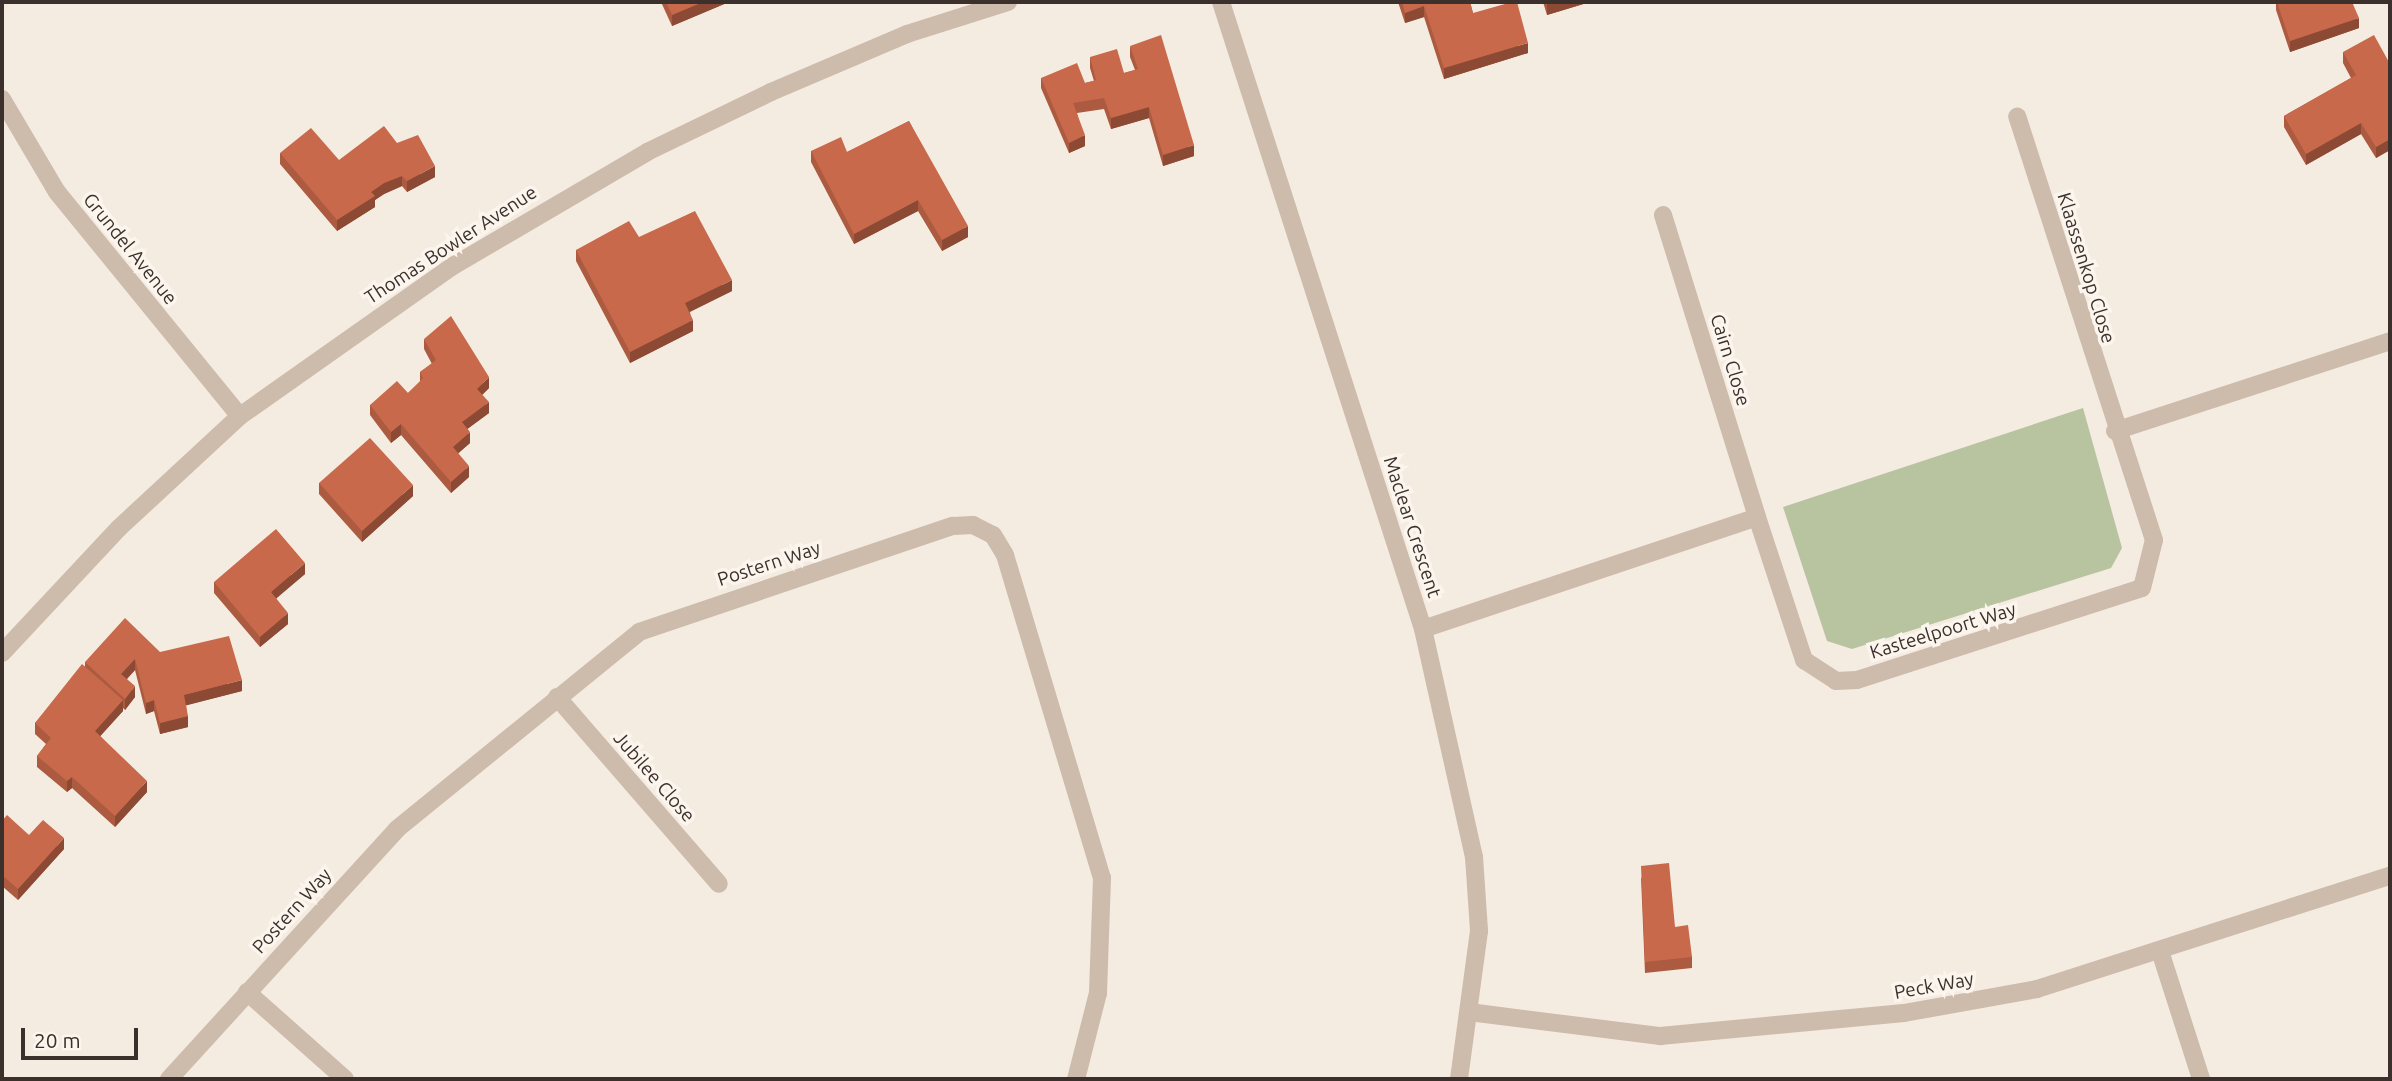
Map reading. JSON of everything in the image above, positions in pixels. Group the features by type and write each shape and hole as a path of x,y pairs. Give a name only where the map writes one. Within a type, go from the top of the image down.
{"street":[{"name":"Thomas Bowler Avenue","path":"2,653 119,528 240,416 453,265 647,152 907,34 1008,2"},
{"name":"Maclear Crescent","path":"1221,2 1423,629 1478,884 1469,1012 1459,1079"},
{"name":"Grundel Avenue","path":"2,99 57,192 240,416"},
{"name":"Klaassenkop Close","path":"2017,117 2115,431"},
{"name":"Cairn Close","path":"1663,215 1757,517"},
{"path":"2115,431 2390,341"},
{"name":"Kasteelpoort Way","path":"1757,517 1804,660 1836,681 1857,680 2142,588 2154,540 2115,431"},
{"path":"1423,629 1757,517"},
{"name":"Postern Way","path":"169,1079 397,829 639,632 676,617 953,526 973,524 993,535 1005,555 1059,723 1102,878 1098,993 1076,1079"},
{"name":"Jubilee Close","path":"557,697 719,884"},
{"name":"Peck Way","path":"1469,1012 1660,1036 1769,1029 2037,989 2390,876"},
{"path":"2160,951 2201,1079"},
{"path":"247,992 345,1079"}],"green space":[{"path":"2083,408 2122,548 2111,568 1852,649 1827,641 1783,507"}],"building":[{"path":"666,2 703,2 672,15"},
{"path":"1402,2 1470,2 1473,13 1517,2 1528,43 1444,68 1424,6 1405,13"},
{"path":"2277,2 2352,2 2359,18 2290,41"},
{"path":"1161,35 1194,145 1163,155 1149,107 1111,118 1104,98 1073,103 1085,135 1069,143 1041,78 1077,63 1085,83 1096,80 1090,57 1117,49 1124,73 1138,69 1130,46"},
{"path":"2374,35 2390,64 2390,139 2376,147 2361,123 2306,154 2284,116 2356,75 2343,52"},
{"path":"909,121 968,226 942,240 918,200 854,234 811,151 841,137 847,152"},
{"path":"384,126 397,143 418,135 435,166 407,181 402,176 384,183 371,192 375,196 337,220 280,153 311,128 339,160"},
{"path":"695,211 732,280 685,303 693,320 630,352 576,250 629,221 639,237"},
{"path":"451,316 489,377 477,389 489,402 462,422 470,432 453,447 469,466 451,482 401,424 391,432 370,405 397,381 408,393 423,378 420,372 436,360 424,339"},
{"path":"370,438 413,485 362,531 319,483"},
{"path":"276,529 305,563 271,592 288,613 260,637 214,582"},
{"path":"125,618 160,652 229,636 242,680 184,695 188,716 160,723 154,700 146,703 135,659 121,674 135,686 125,699 85,662"},
{"path":"82,664 123,700 95,731 147,781 115,816 72,777 67,781 37,756 51,738 35,723"},
{"path":"7,815 29,835 43,820 64,838 18,889 2,875 2,821"},
{"path":"1669,863 1675,927 1688,925 1692,957 1645,962 1641,866"}]}
